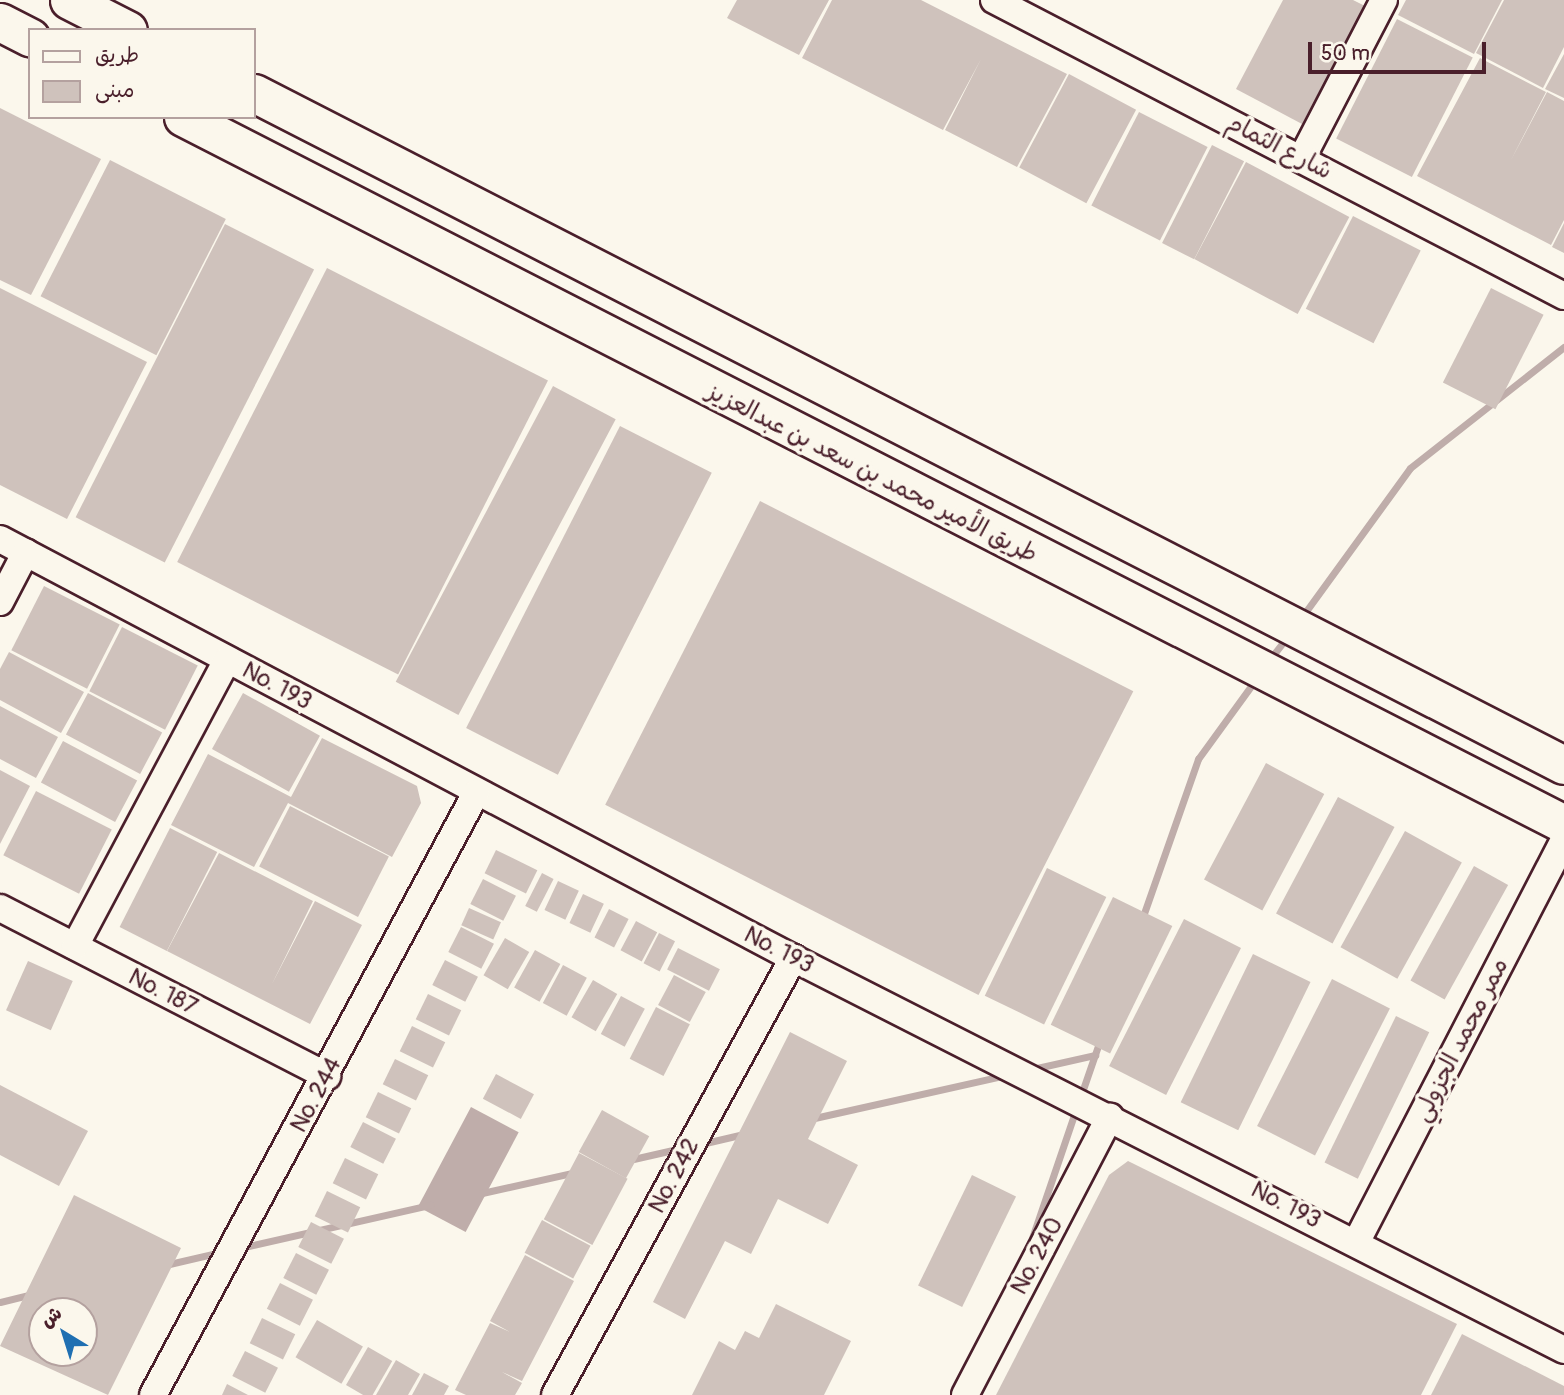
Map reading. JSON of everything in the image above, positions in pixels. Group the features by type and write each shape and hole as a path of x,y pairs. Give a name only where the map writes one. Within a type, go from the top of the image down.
{"main road":[{"path":"69,0 124,28"},
{"path":"0,22 28,36"},
{"path":"256,94 1564,765"},
{"name":"طريق الأمير محمد بن سعد بن عبدالعزيز","path":"187,119 1564,824"}],"street":[{"name":"شارع الثمام","path":"994,0 1564,296"},
{"path":"1302,158 1384,0"},
{"name":"No. 193","path":"0,539 476,793 793,958 1357,1241 1564,1350"},
{"path":"0,602 26,552"},
{"path":"75,946 227,660"},
{"name":"No. 244","path":"153,1395 327,1076 476,793"},
{"name":"ممر محمد الجزولي","path":"1357,1241 1564,840"},
{"name":"No. 187","path":"1,912 75,946 327,1076"},
{"name":"No. 242","path":"555,1395 793,958"},
{"name":"No. 240","path":"965,1395 1110,1117"}],"shaded area":[{"path":"471,1107 519,1132 466,1232 418,1207"}],"building":[{"path":"737,0 829,0 799,55 727,18"},
{"path":"832,0 921,0 1067,74 1017,167 945,130 981,59 943,130 802,58"},
{"path":"1283,0 1353,0 1365,6 1302,124 1236,89"},
{"path":"1406,0 1502,0 1474,54 1398,15"},
{"path":"1504,0 1564,0 1564,47 1543,88 1476,53"},
{"path":"1397,19 1473,58 1412,177 1336,138"},
{"path":"1564,54 1564,98 1545,89"},
{"path":"1480,58 1546,92 1511,160 1547,92 1564,101 1564,220 1551,245 1417,176"},
{"path":"1069,74 1136,110 1086,203 1019,168"},
{"path":"0,108 101,159 31,295 0,280"},
{"path":"1139,112 1208,147 1160,241 1091,206"},
{"path":"1212,145 1244,161 1194,259 1162,243"},
{"path":"110,160 226,219 156,355 41,296"},
{"path":"1246,162 1349,217 1298,314 1194,259"},
{"path":"1353,216 1421,251 1374,343 1306,309"},
{"path":"1564,223 1564,253 1552,247"},
{"path":"225,224 314,269 165,563 76,517"},
{"path":"327,268 548,381 398,675 177,562"},
{"path":"0,288 147,362 67,519 0,485"},
{"path":"1491,288 1544,315 1495,409 1443,382"},
{"path":"553,386 616,419 458,715 396,682"},
{"path":"620,426 712,473 558,775 466,728"},
{"path":"760,501 1133,691 979,995 605,805"},
{"path":"44,586 120,625 87,689 11,650"},
{"path":"122,627 198,666 165,730 89,691"},
{"path":"9,652 84,692 61,733 0,700 0,669"},
{"path":"88,693 162,732 140,774 66,734"},
{"path":"243,693 320,736 289,792 212,749"},
{"path":"0,706 58,737 36,778 0,759"},
{"path":"322,738 417,786 421,803 392,857 288,803 254,867 171,825 208,754 291,797"},
{"path":"63,741 137,780 115,822 41,782"},
{"path":"1266,763 1324,794 1262,911 1204,880"},
{"path":"0,770 30,786 0,844"},
{"path":"36,791 112,830 79,894 3,855"},
{"path":"1338,797 1395,827 1333,944 1276,914"},
{"path":"290,806 389,856 358,917 259,867"},
{"path":"170,828 217,852 167,951 120,927"},
{"path":"1405,831 1462,863 1397,979 1341,947"},
{"path":"496,850 537,870 526,894 485,873"},
{"path":"219,853 313,901 272,984 315,901 362,925 310,1024 167,951"},
{"path":"1474,866 1508,885 1445,999 1410,981"},
{"path":"1047,868 1106,897 1044,1025 985,996"},
{"path":"542,873 554,879 537,912 525,906"},
{"path":"483,879 516,896 503,921 470,904"},
{"path":"558,881 579,891 565,920 544,910"},
{"path":"583,894 604,904 590,933 569,923"},
{"path":"1113,897 1172,926 1110,1054 1051,1025"},
{"path":"469,908 501,922 493,940 461,925"},
{"path":"609,909 629,919 614,947 594,938"},
{"path":"1184,919 1241,948 1166,1095 1109,1066"},
{"path":"636,921 657,932 642,961 621,950"},
{"path":"461,927 494,944 481,969 448,952"},
{"path":"659,933 675,941 660,971 644,963"},
{"path":"505,938 529,952 508,989 484,975"},
{"path":"678,948 720,969 709,991 667,969"},
{"path":"535,950 560,964 540,1002 514,988"},
{"path":"1253,954 1311,982 1238,1130 1181,1102"},
{"path":"445,960 478,977 465,1002 432,985"},
{"path":"28,961 73,981 51,1030 6,1010"},
{"path":"563,965 587,978 567,1016 543,1003"},
{"path":"674,975 706,992 690,1022 658,1005"},
{"path":"1332,979 1390,1009 1315,1156 1257,1126"},
{"path":"593,980 617,994 596,1031 572,1017"},
{"path":"428,994 461,1010 449,1035 416,1019"},
{"path":"621,996 645,1009 625,1047 601,1034"},
{"path":"656,1007 690,1024 664,1076 630,1059"},
{"path":"1396,1016 1429,1032 1358,1179 1325,1163"},
{"path":"412,1026 445,1042 433,1067 400,1051"},
{"path":"790,1032 847,1061 808,1139 858,1165 828,1224 778,1199 751,1254 725,1241 685,1319 653,1302"},
{"path":"395,1059 428,1075 416,1100 383,1084"},
{"path":"496,1074 534,1094 521,1119 483,1099"},
{"path":"0,1085 88,1131 59,1186 0,1155"},
{"path":"378,1092 411,1108 399,1133 366,1117"},
{"path":"602,1110 649,1136 626,1178 579,1152"},
{"path":"363,1122 396,1139 383,1164 350,1147"},
{"path":"579,1153 628,1179 592,1245 544,1219"},
{"path":"345,1158 378,1174 366,1199 333,1183"},
{"path":"1128,1161 1457,1324 1421,1395 996,1395 1109,1175"},
{"path":"972,1175 1016,1196 962,1307 918,1286"},
{"path":"327,1191 360,1207 348,1232 315,1216"},
{"path":"74,1195 181,1248 108,1395 46,1367 98,1367 98,1297 28,1297 28,1359 0,1346"},
{"path":"542,1220 591,1246 573,1278 525,1253"},
{"path":"311,1222 344,1239 331,1264 298,1247"},
{"path":"296,1253 329,1270 316,1295 283,1278"},
{"path":"525,1255 574,1281 522,1381 502,1372 522,1383 515,1395 466,1395 455,1390 490,1323 510,1332 490,1321"},
{"path":"280,1283 313,1300 300,1326 267,1309"},
{"path":"776,1304 851,1341 824,1395 692,1395 719,1341 735,1350 745,1331 759,1338"},
{"path":"262,1318 295,1334 283,1359 250,1343"},
{"path":"317,1320 363,1346 341,1384 296,1357"},
{"path":"1462,1334 1564,1386 1564,1395 1431,1395"},
{"path":"368,1347 392,1361 373,1395 363,1395 346,1385"},
{"path":"245,1351 278,1368 265,1393 232,1376"},
{"path":"396,1360 420,1374 408,1395 376,1395"},
{"path":"424,1373 449,1386 444,1395 412,1395"},
{"path":"227,1384 248,1395 222,1395"}],"waterway":[{"path":"1304,614 1410,468 1564,347"},
{"path":"1270,659 1287,637"},
{"path":"1142,919 1198,759 1254,682"},
{"path":"1080,1098 1100,1040"},
{"path":"1028,1070 1095,1055"},
{"path":"810,1119 1007,1075"},
{"path":"1029,1247 1076,1109"},
{"path":"701,1144 744,1134"},
{"path":"629,1160 682,1148"},
{"path":"482,1193 576,1172"},
{"path":"240,1248 430,1205"},
{"path":"165,1265 221,1252"},
{"path":"0,1302 33,1294"}]}
